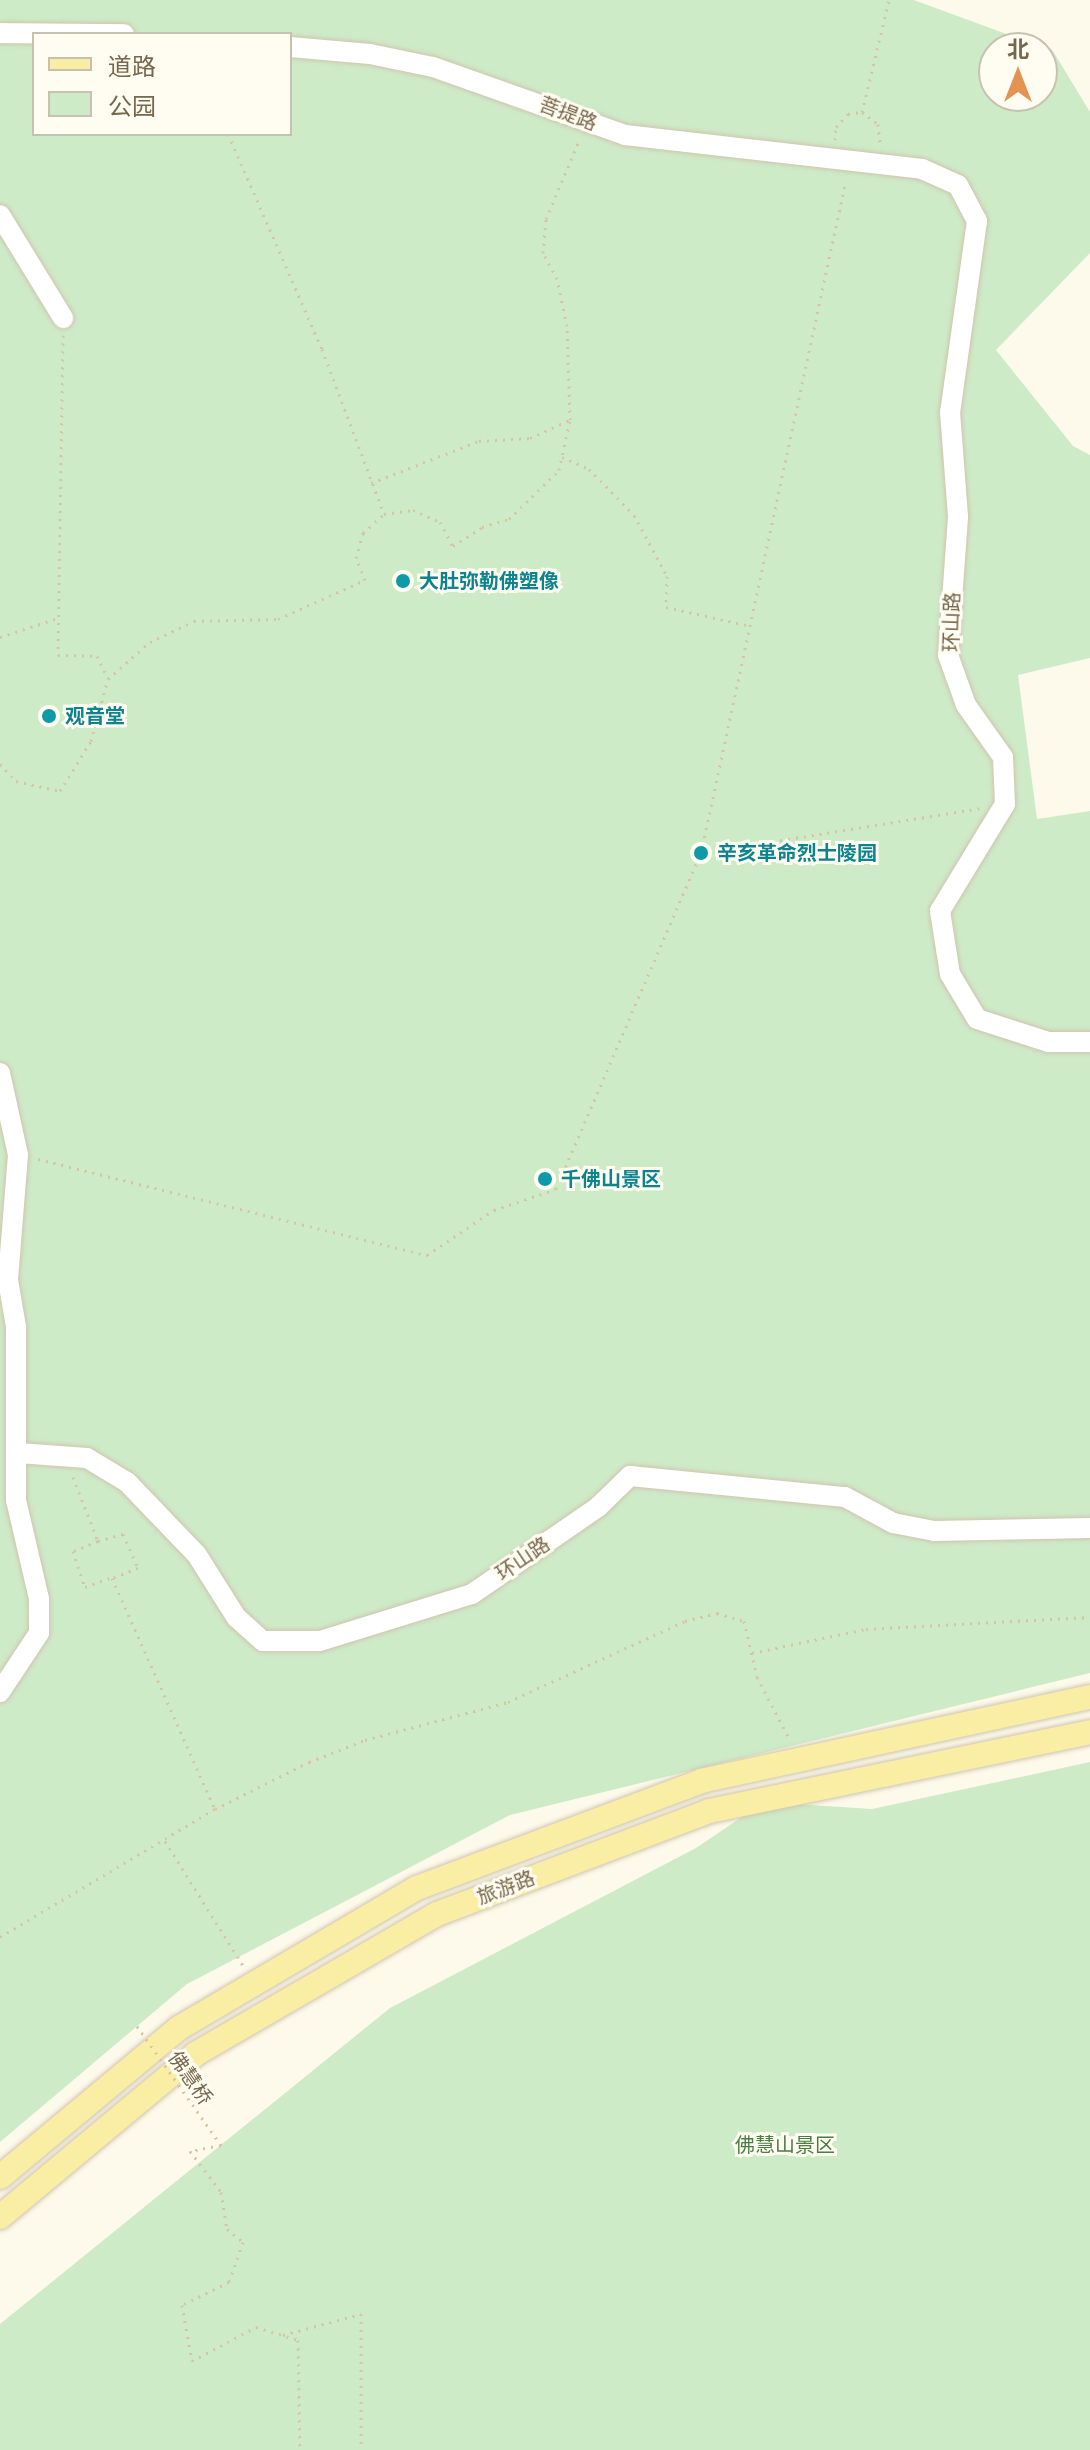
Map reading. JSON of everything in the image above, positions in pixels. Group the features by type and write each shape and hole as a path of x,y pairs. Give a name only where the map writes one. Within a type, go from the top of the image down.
{"main road":[{"name":"旅游路","path":"0,2177 179,2028 253,1981 417,1888 701,1781 798,1757 1090,1697"},
{"name":"旅游路","path":"0,2217 197,2053 437,1914 709,1811 1090,1732"}],"lane":[{"path":"0,33 32,33"},
{"name":"菩提路","path":"292,47 370,54 433,67 586,122 688,146 772,148 851,161"},
{"name":"环山路","path":"851,161 922,169 958,185 977,221 950,412 958,517 948,655 966,705 1003,757 1005,804"},
{"path":"0,215 63,318"},
{"path":"1005,804 940,911 950,974 977,1019 1048,1042 1090,1042"},
{"path":"0,1073 18,1155 8,1280 16,1327 16,1500 39,1599 39,1633 0,1692"},
{"name":"环山路","path":"18,1453 87,1458 127,1482 197,1555 236,1617 263,1641 320,1641 472,1594 598,1507 630,1476 845,1497 893,1523 934,1531 1090,1528"}],"path":[{"path":"862,112 889,0"},
{"path":"18,1155 427,1255 494,1210 556,1189 701,853 851,161 835,147 836,127 848,114 862,112 878,124 880,150"},
{"path":"0,764 16,781 60,791 91,741 108,679 150,642 194,621 278,619 365,580 356,558 363,533 384,514 413,510 440,522 453,546 482,527 509,519 559,470 570,420 567,326 557,279 543,253 546,219 586,122"},
{"path":"229,136 322,349 384,514"},
{"path":"63,318 66,423 55,619 58,655 97,656 108,679"},
{"path":"371,483 479,441 530,438 570,420"},
{"path":"562,457 589,469 634,515 667,576 666,607 750,626"},
{"path":"0,637 55,619"},
{"path":"701,853 1005,804"},
{"path":"64,1455 98,1541"},
{"path":"123,1534 138,1568 112,1578 85,1587 73,1551 123,1534"},
{"path":"112,1578 215,1809"},
{"path":"0,1937 215,1809 365,1740 508,1702 685,1621 717,1613 744,1621 757,1677 798,1757"},
{"path":"752,1653 866,1629 1090,1617"},
{"path":"165,1841 253,1981"},
{"name":"佛慧桥","path":"137,2026 221,2145 190,2151 221,2192 227,2229 243,2242 229,2282 182,2305 192,2361 256,2327 283,2335"},
{"path":"283,2335 361,2314 361,2450"},
{"path":"283,2335 298,2340 300,2450"}],"green space":[{"name":"千佛山景区","path":"0,0 914,0 1001,32 978,32 978,112 1058,112 1058,59 1090,112 1090,253 996,350 1073,446 1090,455 1090,658 1018,675 1037,819 1090,811 1090,1673 510,1815 187,1984 0,2142"},
{"name":"佛慧山景区","path":"1090,1762 1090,2450 0,2450 0,2324 390,2008 696,1848 764,1802 872,1809"}],"place":[{"name":"大肚弥勒佛塑像","path":"403,581"},
{"name":"观音堂","path":"49,716"},
{"name":"辛亥革命烈士陵园","path":"701,853"},
{"name":"千佛山景区","path":"545,1179"}]}
